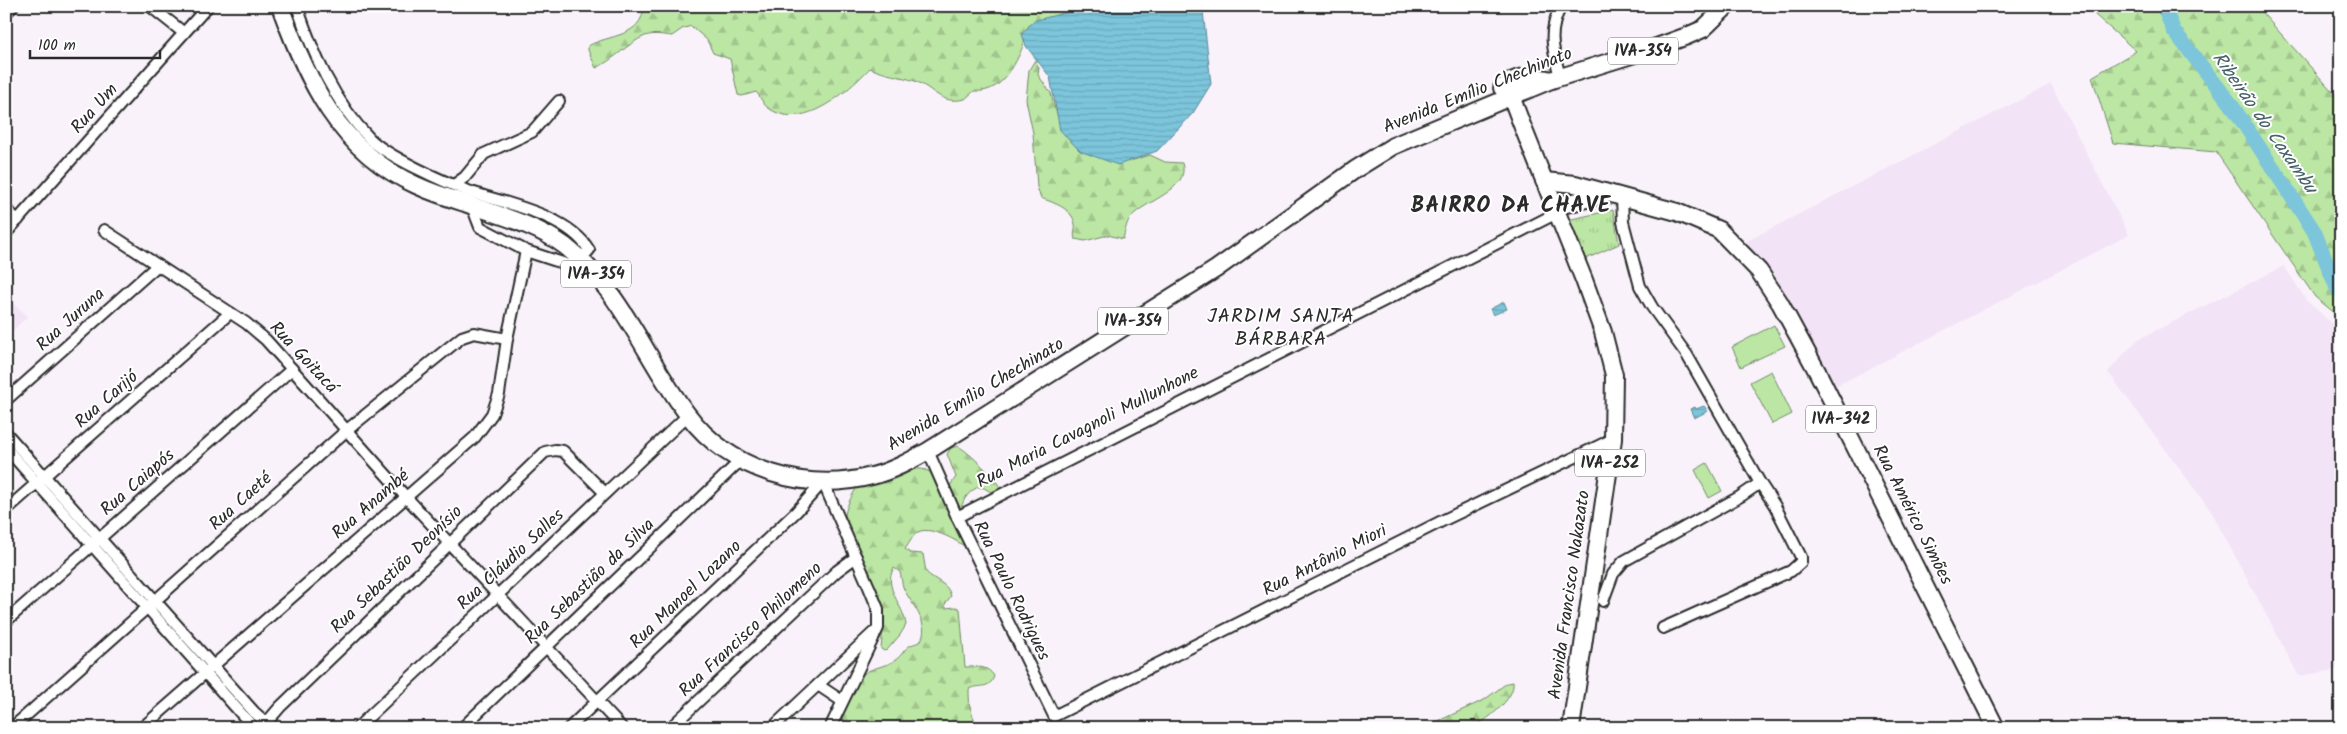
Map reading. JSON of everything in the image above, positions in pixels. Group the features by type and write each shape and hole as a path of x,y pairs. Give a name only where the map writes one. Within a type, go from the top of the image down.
{"main road":[{"name":"Avenida Emílio Chechinato","path":"280,6 313,87 334,120 358,146 380,165 415,185 533,228 562,244 589,266 606,287 688,415 709,438 742,460 766,471 793,479 822,482 871,476 900,467 928,451 1216,269 1356,169 1393,146 1488,106 1531,76 1555,78 1687,36 1703,29 1727,6"},
{"name":"Avenida Francisco Nakazato","path":"1510,89 1534,158 1603,332 1614,375 1613,439 1571,728"},
{"path":"1534,158 1575,184"},
{"name":"Rua Américo Simões","path":"1544,181 1575,184 1668,208 1719,230 1758,271 1780,303 1818,373 1996,728"},
{"name":"Rua Maria Cavagnoli Mullunhone","path":"1556,210 1614,195"}],"street":[{"path":"6,13 13,6"},
{"path":"150,6 184,33"},
{"name":"Rua Um","path":"6,233 208,6"},
{"path":"297,6 317,60 328,83 371,140 392,155 454,185 542,215 570,230 584,241 589,250 581,259"},
{"path":"1555,78 1552,30 1561,6"},
{"path":"454,185 465,177 484,154 532,132 559,101"},
{"path":"1614,195 1624,222 1640,286 1652,307 1687,355 1775,506 1801,557 1801,562 1791,571 1663,628"},
{"path":"472,206 480,227 526,251 575,268 606,287"},
{"path":"6,210 18,220"},
{"name":"Rua Maria Cavagnoli Mullunhone","path":"957,517 1556,210"},
{"name":"Rua Goitacá","path":"104,230 230,313 266,340 406,497 622,728"},
{"name":"Rua Anambé","path":"142,728 475,437 492,414 499,394 506,339 526,251"},
{"name":"Rua Juruna","path":"6,400 158,265"},
{"name":"Rua Carijó","path":"6,510 230,313"},
{"name":"Rua Caeté","path":"12,728 347,430 462,336 474,333 506,339"},
{"name":"Rua Caiapós","path":"6,621 292,369"},
{"name":"Rua Cláudio Salles","path":"357,728 688,415"},
{"path":"6,433 41,480 151,604 212,665 267,726"},
{"name":"Rua Antônio Miori","path":"1054,716 1437,523 1613,439"},
{"path":"6,448 41,480"},
{"name":"Rua Sebastião Deonísio","path":"267,726 280,706 544,452 563,451 605,493"},
{"name":"Rua Paulo Rodrigues","path":"928,451 957,517 1054,716"},
{"name":"Rua Sebastião da Silva","path":"462,728 742,460"},
{"path":"822,482 878,608 878,628 830,728"},
{"name":"Rua Manoel Lozano","path":"569,728 796,512 822,482"},
{"path":"1603,601 1613,574 1624,561 1741,496 1760,483"},
{"name":"Rua Francisco Philomeno","path":"670,728 837,571 856,558"},
{"path":"151,604 204,673 254,728"},
{"path":"772,728 878,628"},
{"path":"818,685 842,701"}],"shaded area":[{"path":"2051,84 2129,235 1836,386 1795,311 1741,244"},
{"path":"2284,266 2306,300 2341,332 2341,669 2299,676 2211,511 2108,372 2137,340"},
{"path":"6,298 28,316 6,337"}],"green space":[{"path":"644,6 1137,6 1029,29 1017,60 1003,79 995,86 985,90 974,91 965,99 949,100 915,81 870,68 837,98 809,113 795,116 781,114 767,107 756,92 742,96 738,95 730,59 713,53 707,40 691,26 682,29 672,36 655,34 645,36 596,68 588,46 631,30 642,16"},
{"path":"2091,6 2256,6 2341,101 2341,318 2315,297 2216,152 2113,143 2092,77 2136,51 2095,15"},
{"path":"1035,60 1039,68 1038,75 1051,93 1055,109 1062,124 1118,161 1130,161 1150,155 1165,162 1182,163 1183,172 1180,181 1165,194 1137,211 1131,217 1123,239 1108,235 1085,241 1075,239 1075,224 1070,214 1062,207 1041,198 1037,187 1033,133 1026,100 1029,70"},
{"path":"1613,210 1619,244 1579,262 1567,220"},
{"path":"1774,325 1785,346 1741,367 1732,347"},
{"path":"1771,371 1792,414 1772,424 1750,382"},
{"path":"958,446 982,466 1001,489 996,495 984,488 978,487 965,498 961,512 964,546 942,534 923,531 916,533 905,549 910,553 923,554 926,572 947,588 951,596 945,604 945,608 956,607 960,609 965,667 985,668 994,676 987,685 969,689 971,710 980,728 838,728 849,696 863,675 868,671 894,661 907,648 920,642 923,635 922,621 919,614 903,587 900,572 894,568 891,575 892,589 902,610 906,625 887,650 881,649 881,608 869,580 848,542 844,530 849,502 859,484 913,469 928,471 943,485 949,487 956,477 947,454 951,448"},
{"path":"1707,463 1722,491 1709,498 1695,470"},
{"path":"1513,682 1513,688 1505,702 1483,721 1470,728 1412,728 1436,722 1484,700 1507,683"}],"water":[{"path":"1091,6 1202,6 1203,11 1211,84 1193,113 1157,151 1118,165 1080,151 1060,130 1050,77 1026,46 1022,34 1033,21"},
{"path":"1504,302 1507,309 1493,315 1490,309"},
{"path":"1704,406 1708,411 1694,418 1690,409"}],"waterway":[{"name":"Ribeirão do Caxambu","path":"2163,6 2174,31 2231,104 2314,231 2337,288 2341,292"}],"district":[{"name":"BAIRRO DA CHAVE","path":"1511,206"},
{"name":"JARDIM SANTA BÁRBARA","path":"1281,328"}]}
